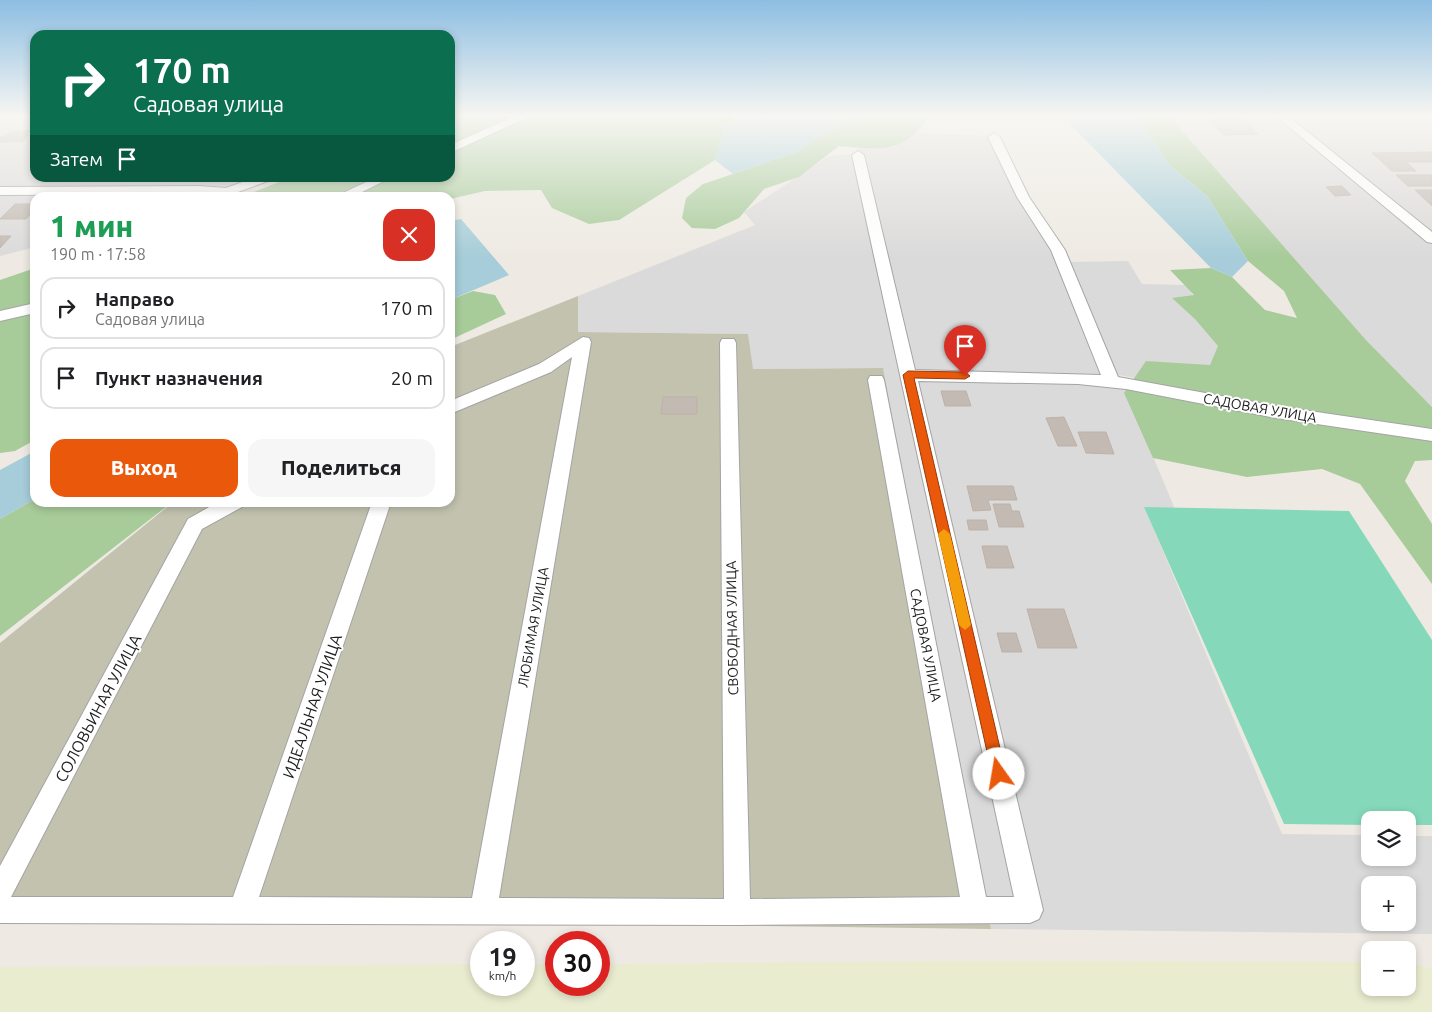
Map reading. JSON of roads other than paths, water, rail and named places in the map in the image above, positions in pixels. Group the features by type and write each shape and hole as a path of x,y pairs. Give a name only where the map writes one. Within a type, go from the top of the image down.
{"street":[{"path":"0,910 737,912 1030,910 860,163"},
{"path":"1007,163 1023,197 1058,250 1112,382"},
{"path":"1339,163 1432,239"},
{"path":"0,191 199,190 227,192 253,182"},
{"path":"352,192 375,182"},
{"path":"1413,222 1432,222"},
{"path":"0,316 30,309"},
{"name":"ЛЮБИМАЯ УЛИЦА","path":"455,406 545,368 583,342 484,912"},
{"name":"СВОБОДНАЯ УЛИЦА","path":"728,343 737,912"},
{"name":"САДОВАЯ УЛИЦА","path":"908,375 1078,378 1112,382 1276,412 1432,435"},
{"name":"САДОВАЯ УЛИЦА","path":"876,380 975,910"},
{"path":"195,524 226,507"},
{"name":"ИДЕАЛЬНАЯ УЛИЦА","path":"242,910 380,507"},
{"name":"СОЛОВЬИНАЯ УЛИЦА","path":"0,892 195,524"}],"water":[{"path":"719,163 765,163 733,174"},
{"path":"1108,163 1168,163 1207,196 1248,261 1232,277 1211,268"},
{"path":"461,219 509,275 455,298 455,220"},
{"path":"30,454 30,502 0,519 0,470"}]}
